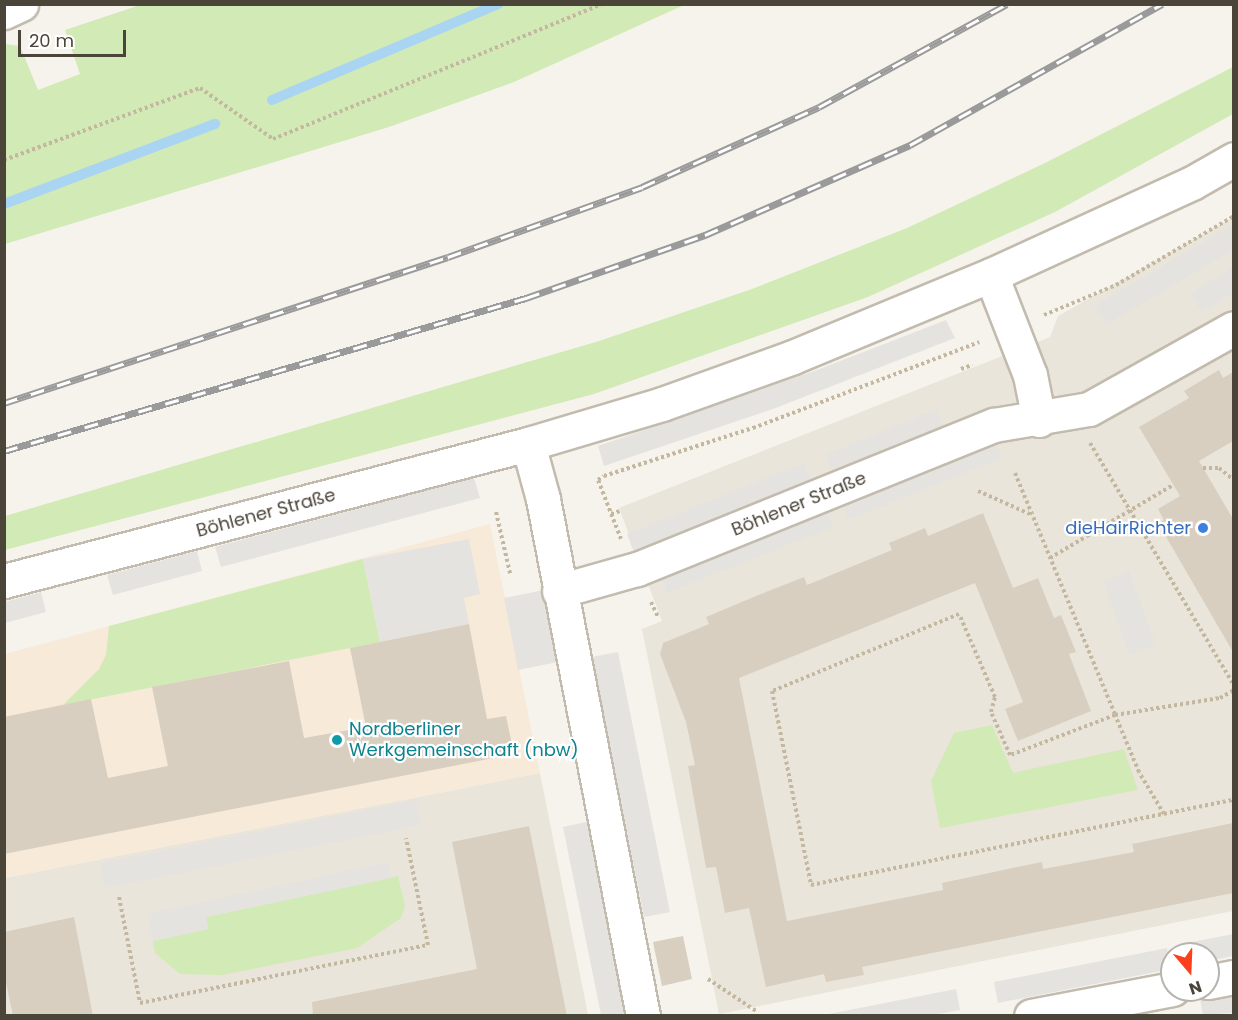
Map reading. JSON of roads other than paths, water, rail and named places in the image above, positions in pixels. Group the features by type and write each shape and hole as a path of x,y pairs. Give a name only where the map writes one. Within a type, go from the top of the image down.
{"street":[{"path":"4,12 21,4"},
{"name":"Böhlener Straße","path":"4,581 528,444 662,404 793,357 991,274 1192,183 1233,159"},
{"path":"991,274 1030,375 1039,420"},
{"name":"Böhlener Straße","path":"559,591 633,571 994,425 1039,420 1089,409 1233,328"},
{"path":"528,444 543,498 559,591 643,1016"},
{"path":"1031,1016 1160,991"}],"waterway":[{"path":"272,100 498,4"},
{"path":"4,204 215,124"}],"railway":[{"path":"4,403 448,257 642,187 819,107 1007,4"},
{"path":"4,451 526,298 705,235 910,145 1162,4"}],"place":[{"name":"dieHairRichter","path":"1203,528"},
{"name":"Nordberliner Werkgemeinschaft (nbw)","path":"337,740"}]}
